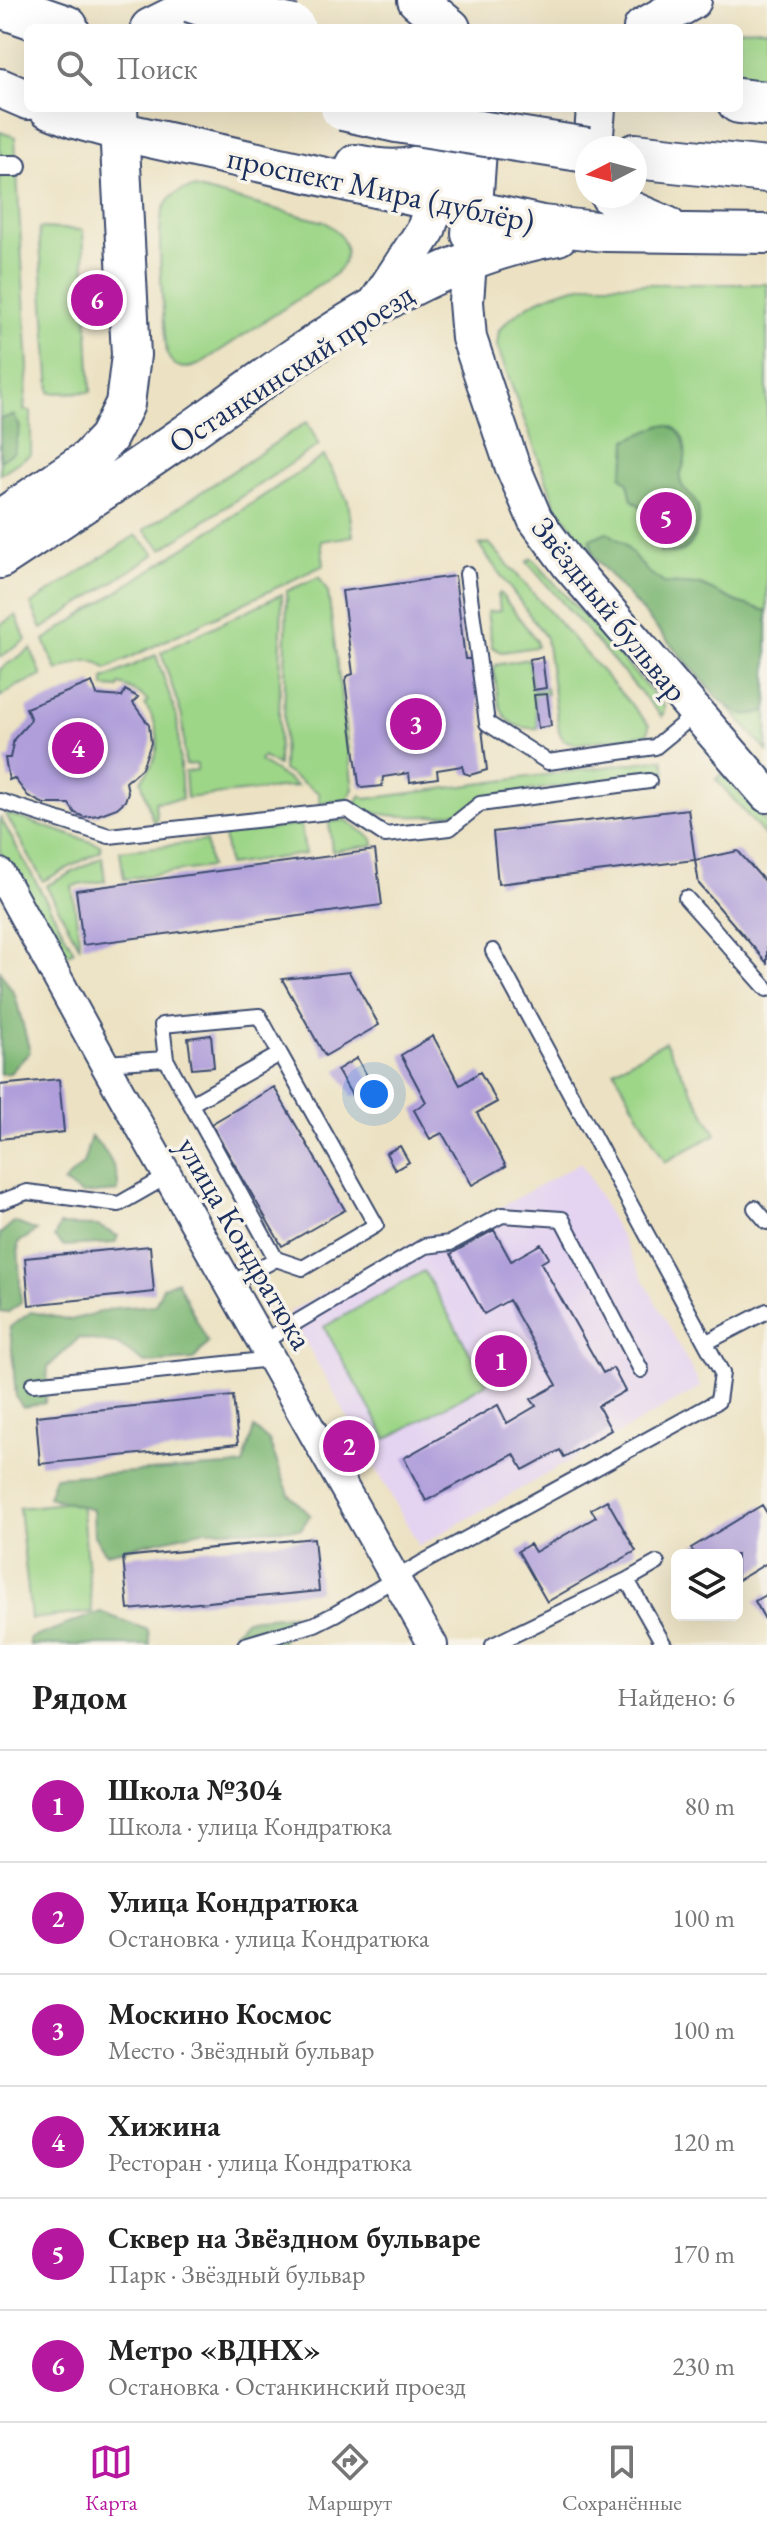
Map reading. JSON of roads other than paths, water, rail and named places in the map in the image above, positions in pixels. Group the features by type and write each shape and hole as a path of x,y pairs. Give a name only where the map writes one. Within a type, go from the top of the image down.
{"main road":[{"path":"191,0 276,24"},
{"path":"158,24 172,17 236,0"},
{"path":"415,0 437,24"},
{"path":"415,0 446,24"},
{"path":"650,24 692,0"},
{"path":"0,5 55,24"},
{"path":"0,88 24,98"},
{"path":"743,101 767,104"},
{"name":"проспект Мира (дублёр)","path":"58,112 75,119 118,119 273,166 542,225 607,214 683,232 767,234"},
{"path":"361,112 575,148"},
{"path":"594,136 596,112"},
{"path":"273,166 329,159 386,170 404,169 420,164 435,154 461,115"},
{"path":"377,305 426,230 461,115"},
{"path":"461,115 473,211 469,261"},
{"name":"Останкинский проезд","path":"0,519 88,459 108,438 125,404 131,355 118,119"},
{"path":"647,157 767,170"},
{"name":"Останкинский проезд","path":"0,559 377,305 469,261 607,214"}],"street":[{"name":"Звёздный бульвар","path":"469,261 466,302 469,338 528,505 542,531 767,795"},
{"name":"улица Кондратюка","path":"0,873 433,1645"}],"lane":[{"path":"467,574 487,723 548,762 655,747 695,714"},
{"path":"0,801 109,836 347,810 385,835 450,828 480,804 649,781"},
{"path":"686,898 767,989"},
{"path":"245,1645 315,1624 718,1401 722,1373 707,1342 493,951"},
{"path":"259,1016 376,1225 303,1268 276,1259 166,1059 162,1025 259,1016"},
{"path":"191,1104 280,1054"},
{"path":"104,1063 166,1059"},
{"path":"0,1202 27,1192 119,1204 168,1176"},
{"path":"755,1208 767,1222"},
{"path":"33,1384 268,1350 425,1246 450,1243 502,1215 562,1219 641,1370"},
{"path":"230,1284 276,1259"},
{"path":"707,1342 767,1311"},
{"path":"493,1645 657,1563"},
{"path":"627,1580 664,1645"}],"place":[{"name":"Метро «ВДНХ»","path":"97,300"},
{"name":"Сквер на Звёздном бульваре","path":"666,518"},
{"name":"Москино Космос","path":"416,724"},
{"name":"Хижина","path":"78,748"},
{"name":"Школа №304","path":"501,1361"},
{"name":"Улица Кондратюка","path":"349,1446"}]}
